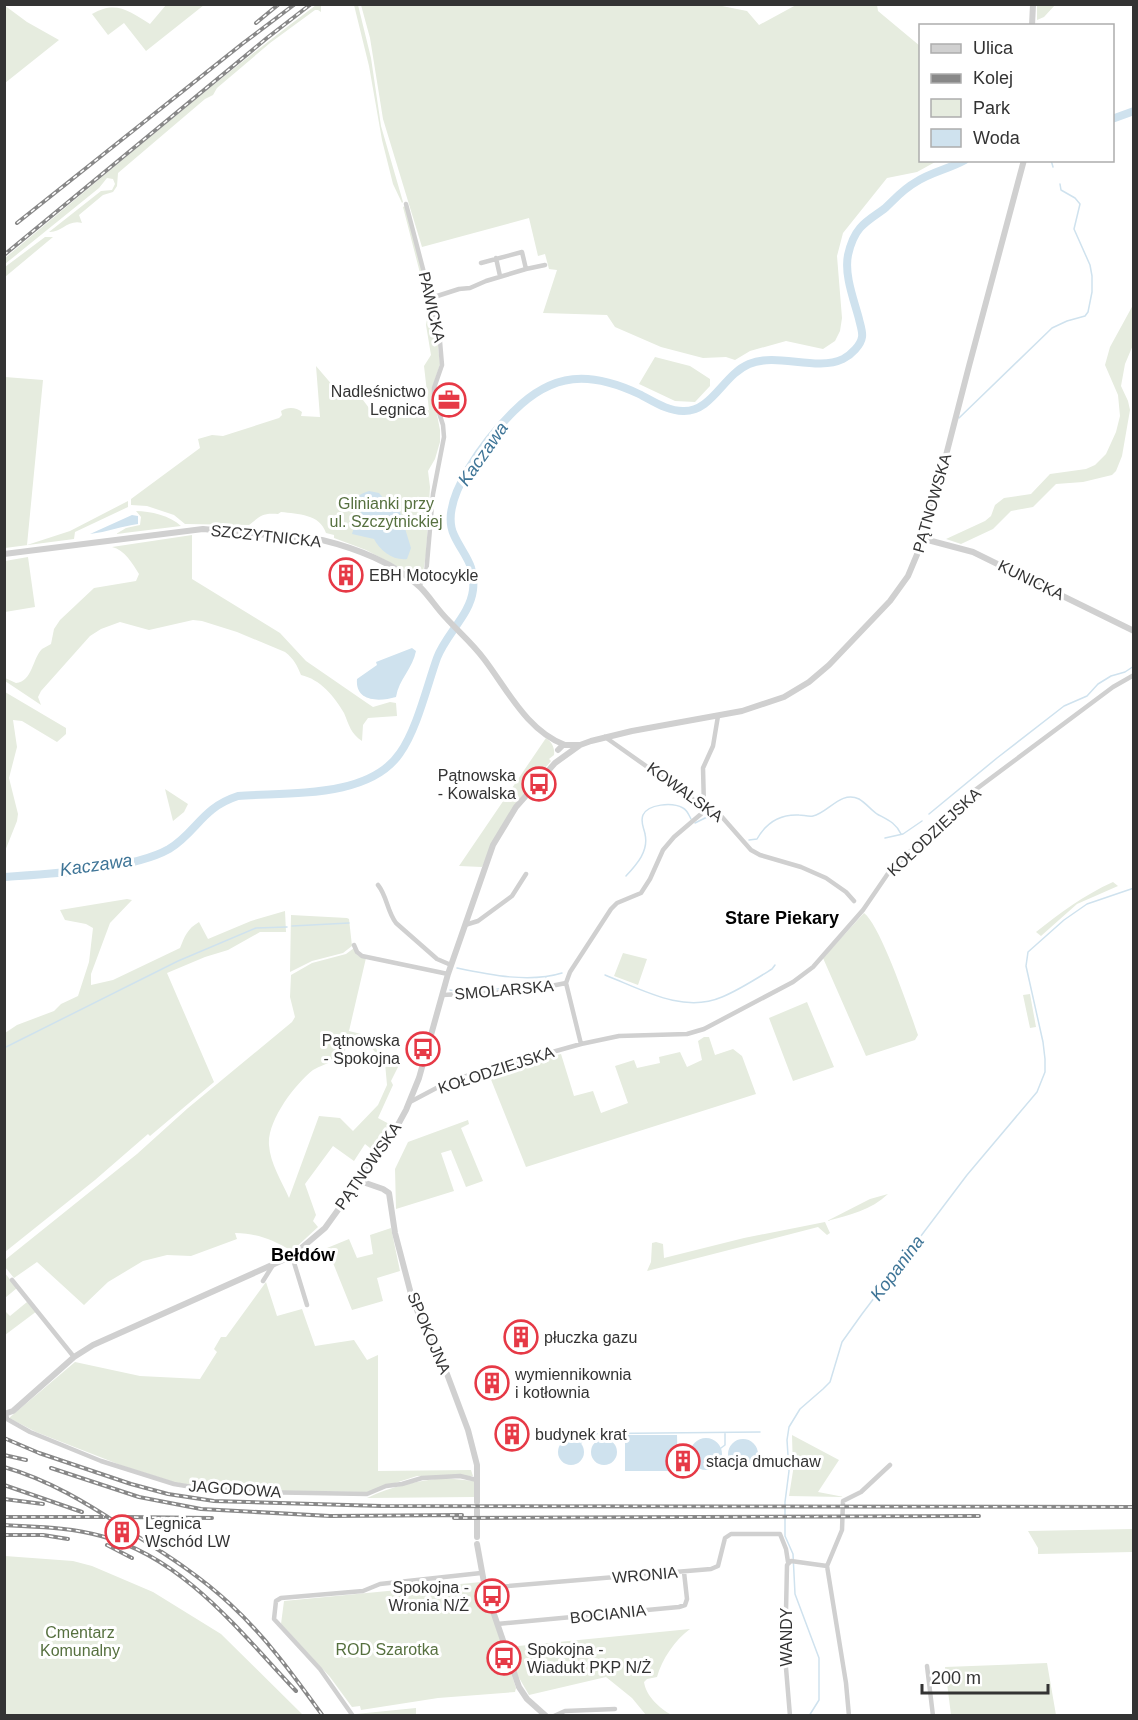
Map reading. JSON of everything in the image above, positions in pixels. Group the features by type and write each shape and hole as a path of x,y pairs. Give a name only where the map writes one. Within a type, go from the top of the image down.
{"street":[{"path":"1032,24 1033,4"},
{"name":"PĄTNOWSKA","path":"5,1414 13,1411 74,1357 102,1341 292,1256 325,1228 394,1132 410,1102 448,974 498,834 516,807 555,763 580,745 605,737 718,716 784,697 809,682 830,665 890,601 908,576 924,539 1023,162"},
{"name":"PAWICKA","path":"406,204 439,330 442,365 434,388 434,397 443,425 444,437 433,494 426,575 419,586"},
{"path":"481,263 522,252 526,269"},
{"path":"496,258 500,276"},
{"path":"431,298 470,288 500,276 545,265"},
{"name":"SZCZYTNICKA","path":"4,554 192,530 322,540 337,544 387,565 419,586 484,658 524,714 555,741 566,745"},
{"name":"KUNICKA","path":"924,539 973,552 1134,630"},
{"name":"KOŁODZIEJSKA","path":"410,1102 463,1077 581,1044 634,1034 687,1034 704,1029 793,982 813,967 863,910 889,872 963,799 1113,687 1134,675"},
{"path":"581,1044 566,983 573,965 611,909 617,903 640,893 650,879 663,850 674,837 694,821 704,807 703,768 713,746 718,716"},
{"name":"KOWALSKA","path":"605,737 704,807 722,817 751,850 826,878 846,892 854,901"},
{"path":"555,741 558,750 560,754 567,754 570,749 566,745 558,750"},
{"name":"PĄTNOWSKA","path":"566,745 580,745"},
{"name":"PĄTNOWSKA","path":"555,763 558,750"},
{"path":"465,925 478,921 512,896 526,874"},
{"path":"378,885 384,893 392,918 396,923 437,959 451,965"},
{"path":"354,945 362,956 448,974"},
{"name":"SMOLARSKA","path":"442,995 526,991 566,983"},
{"name":"SPOKOJNA","path":"360,1181 389,1193 397,1241 411,1294 423,1326 447,1374 468,1430 477,1465 477,1502"},
{"path":"292,1256 307,1305"},
{"path":"263,1281 273,1265"},
{"path":"12,1280 74,1357"},
{"name":"JAGODOWA","path":"5,1414 7,1419 30,1432 101,1461 174,1484 198,1488 272,1493 367,1494 386,1486 422,1478 460,1476 477,1480"},
{"path":"849,1716 846,1683 827,1566 842,1530 843,1501 861,1492 890,1465"},
{"path":"477,1510 477,1541 481,1573 497,1624 523,1694 546,1716"},
{"name":"WANDY","path":"780,1534 789,1562 784,1635 790,1716"},
{"name":"WRONIA","path":"485,1588 711,1569 718,1566 727,1535 780,1534"},
{"path":"789,1562 827,1566"},
{"name":"BOCIANIA","path":"497,1624 679,1607 685,1605 687,1599 684,1572"},
{"path":"353,1716 320,1669 274,1619 276,1601 281,1598 363,1591 380,1584 481,1573"},
{"path":"927,1666 933,1716"},
{"path":"554,1716 565,1711 615,1709"}],"green space":[{"path":"1037,4 1055,5 1044,17 1037,20"},
{"path":"4,5 27,22 59,40 5,83"},
{"path":"166,5 204,5 146,51 124,23 108,35 92,14 108,8 122,9 150,24"},
{"path":"316,5 321,5 321,12 315,10 270,43 217,88 213,95 205,99 118,173 117,186 113,192 103,195 79,215 82,223 69,224 49,232 101,191 112,190 115,184 113,179 107,178 99,188 5,264 5,258 120,162"},
{"path":"354,5 358,5 371,58 381,126 402,203 393,184 382,140 369,66"},
{"path":"361,5 717,5 747,11 759,25 796,5 877,5 878,11 919,45 919,162 935,162 917,172 887,178 843,233 837,256 842,318 840,331 835,341 823,349 786,341 750,351 735,360 726,357 703,358 661,347 615,327 607,315 543,313 557,270 549,269 545,254 538,256 529,218 422,247 383,119 370,38"},
{"name":"Glinianki przy ul. Szczytnickiej","path":"405,206 435,321 440,364 432,389 440,442 435,459 428,471 430,487 426,555 422,578 366,550 334,538 334,535 326,533 319,522 308,516 281,512 262,516 249,525 185,524 174,515 147,506 131,505 131,499 200,448 198,439 212,435 223,436 279,418 282,415 281,411 289,408 300,410 301,416 320,417 316,366 334,387 357,392 375,416 396,417 429,410 424,366 431,355 426,325 429,308 403,207"},
{"path":"45,237 53,237 5,277 5,267"},
{"path":"1133,305 1133,345 1125,364 1121,386 1130,410 1122,456 1116,471 1112,475 1083,482 1056,484 1033,507 1011,511 993,529 961,544 946,539 985,521 991,516 995,505 1004,498 1031,494 1050,474 1086,469 1095,465 1106,454 1120,416 1118,395 1105,365 1110,347"},
{"path":"655,357 690,366 710,379 710,386 695,402 675,401 639,384"},
{"path":"5,377 43,380 27,545 70,531 128,501 128,507 75,532 74,539 5,548"},
{"path":"136,511 172,519 181,526 116,534 126,528 140,525 141,517"},
{"path":"192,535 192,579 280,633 306,661 373,707 390,702 396,703 397,716 368,718 363,725 362,741 353,732 344,713 331,695 314,680 301,675 295,662 285,652 237,632 193,620 149,630 120,622 101,629 90,636 41,691 38,697 41,705 5,681 5,678 16,683 26,678 39,653 51,644 54,629 60,620 94,588 136,581 139,574 131,561 121,551 112,547"},
{"path":"28,557 35,607 5,612 5,561"},
{"path":"5,692 66,728 66,734 57,742 22,721 13,720 17,747 9,778 18,814 5,851"},
{"path":"546,738 553,745 554,755 516,803 482,867 459,866"},
{"path":"165,789 188,804 184,812 173,821"},
{"path":"1113,882 1118,886 1077,904 1041,936 1036,932 1073,905"},
{"path":"132,900 110,923 91,974 91,985 113,980 180,948 189,930 199,922 208,939 251,921 285,911 286,932 260,932 228,950 167,973 214,1082 5,1252 5,1033 17,1025 54,1011 61,1004 78,996 89,962 93,928 86,924 65,920 60,910"},
{"path":"864,913 871,921 886,951 918,1035 915,1040 866,1056 823,958"},
{"path":"291,915 349,919 352,946 343,953 312,961 290,972"},
{"path":"354,948 357,955 366,958 349,1031 373,1037 373,1044 383,1059 400,1063 378,1118 391,1125 375,1152 365,1144 354,1161 333,1146 305,1184 316,1215 313,1221 318,1227 292,1251 265,1238 235,1233 237,1239 191,1256 167,1255 143,1261 108,1282 84,1305 37,1262 14,1278 5,1267 5,1260 137,1154 188,1108 292,1022 295,1017 290,997 291,975 312,963 346,954","holes":["358,1039 367,1043 385,1063 387,1085 378,1105 353,1131 340,1118 319,1116 289,1198 270,1152 270,1135 277,1114 298,1084 313,1070 337,1058"]},
{"path":"623,953 647,959 638,985 614,976"},
{"path":"1030,994 1036,1027 1030,1028 1023,995"},
{"path":"807,1002 834,1067 793,1081 769,1018"},
{"path":"709,1037 715,1055 733,1049 742,1056 756,1094 526,1167 488,1072 561,1054 574,1096 593,1091 601,1113 628,1103 615,1066 634,1060 637,1068 660,1063 659,1057 680,1052 687,1067 702,1060 698,1041"},
{"path":"468,1120 469,1124 461,1128 483,1181 466,1187 451,1150 441,1153 454,1191 396,1209 395,1169 408,1142"},
{"path":"888,1194 867,1208 827,1221 870,1199"},
{"path":"825,1222 830,1233 827,1235 818,1227 647,1271 651,1262 652,1243 663,1244 664,1258 744,1238"},
{"path":"391,1228 400,1271 377,1278 383,1301 352,1310 327,1248 349,1239 357,1258 373,1254 370,1235"},
{"path":"4,1272 17,1288 5,1298 4,1298"},
{"path":"266,1282 277,1316 302,1309 315,1346 354,1340 367,1360 378,1355 378,1471 471,1470 473,1476 417,1476 367,1492 271,1491 196,1486 174,1482 123,1466 36,1432 9,1418 75,1362 140,1376 200,1379 217,1352 214,1349 221,1337 226,1337"},
{"path":"27,1302 37,1311 5,1335 4,1310 10,1316"},
{"path":"792,1435 839,1460 818,1492 844,1497 789,1496 793,1471"},
{"path":"444,1478 474,1481 474,1497 367,1498 404,1485"},
{"path":"1133,1529 1133,1552 1038,1554 1038,1548 1028,1531"},
{"name":"Cmentarz Komunalny","path":"5,1556 73,1561 92,1566 153,1592 221,1634 303,1715 5,1715"},
{"name":"ROD Szarotka","path":"481,1582 516,1688 515,1692 438,1698 361,1710 360,1706 352,1707 330,1677 281,1624 284,1601"},
{"path":"690,1629 670,1650 657,1677 644,1682 654,1702 672,1715 646,1715 632,1698 606,1677 529,1695 518,1676 508,1647"},
{"path":"1047,1663 1056,1715 951,1715 945,1667"},
{"path":"416,1708 416,1715 357,1716 356,1714"}],"water":[{"path":"369,491 379,493 387,507 390,505 390,498 396,499 411,548 407,559 388,554 374,539 352,534 354,527 366,522 355,500 361,494"},
{"path":"132,515 138,516 138,524 90,534"},
{"path":"412,648 416,651 396,697 376,700 360,692 357,679 377,665 376,662"},
{"path":"625,1435 677,1435 678,1471 625,1471"},
{"path":"706,1438 717,1443 722,1454 717,1465 706,1470 695,1465 690,1454 695,1443"},
{"path":"571,1439 580,1443 584,1452 580,1461 571,1465 562,1461 558,1452 562,1443"},
{"path":"604,1439 613,1443 617,1452 613,1461 604,1465 595,1461 591,1452 595,1443"},
{"path":"743,1439 754,1443 758,1454 754,1465 743,1469 732,1465 728,1454 732,1443"}],"waterway":[{"name":"Kaczawa","path":"1114,118 1134,111"},
{"name":"Kaczawa","path":"4,877 89,870 134,862 169,849 216,807 238,796 303,793 348,786 369,779 386,768 406,743 417,720 441,649 463,616 471,599 473,573 454,535 451,520 459,486 480,451 514,411 543,389 558,382 573,379 604,381 671,409 693,410 702,406 732,376 749,364 772,360 821,364 843,359 855,350 862,337 847,271 848,255 856,234 866,222 911,185 961,162"},
{"path":"1052,162 1053,167"},
{"path":"959,418 1052,328 1085,316 1088,312 1092,276 1090,265 1074,229 1080,204 1075,198 1061,190 1060,184"},
{"path":"929,814 1064,706 1087,696 1098,684 1134,666"},
{"path":"749,840 757,839 769,824 780,818 792,815 813,816 846,797 862,801 897,827 901,834"},
{"path":"626,876 644,852 646,840 642,820 646,811 655,806 673,805 684,809 691,819"},
{"path":"695,823 711,815 717,818"},
{"path":"885,838 903,834 922,821"},
{"name":"Kopanina","path":"809,1716 819,1700 819,1658 795,1594 793,1554 785,1536 789,1427 800,1409 830,1382 842,1342 862,1314 967,1175 1037,1092 1045,1072 1045,1059 1026,966 1028,952 1064,920 1087,904 1134,888"},
{"path":"292,926 349,923"},
{"path":"4,1048 178,961 256,928 287,927"},
{"path":"605,975 662,998 692,1003 707,1002 722,997 766,973 775,965"},
{"path":"457,968 523,978 562,973"},
{"path":"450,990 532,987 546,978"},
{"path":"560,1434 760,1432"},
{"path":"721,1448 725,1445 725,1433"},
{"path":"611,1441 615,1434"},
{"path":"581,1443 592,1435"}],"railway":[{"path":"256,23 279,4"},
{"path":"17,223 295,4"},
{"path":"4,255 311,4"},
{"path":"4,1438 39,1453 131,1484 168,1494 214,1501 381,1506 1134,1507"},
{"path":"4,1455 26,1460"},
{"path":"4,1467 52,1485 82,1501 193,1573 230,1604 268,1643 323,1716"},
{"path":"51,1468 139,1497 201,1509 330,1516 462,1515"},
{"path":"4,1485 82,1512"},
{"path":"4,1499 43,1504"},
{"path":"454,1518 979,1516"},
{"path":"4,1517 104,1517"},
{"path":"125,1517 212,1518"},
{"path":"4,1525 89,1533 131,1547 158,1561 208,1599 296,1691"},
{"path":"4,1535 43,1535 68,1539"},
{"path":"107,1545 132,1558"}],"place":[{"name":"Nadleśnictwo Legnica","path":"449,400"},
{"name":"EBH Motocykle","path":"346,575"},
{"name":"Pątnowska - Kowalska","path":"539,784"},
{"name":"Pątnowska - Spokojna","path":"423,1049"},
{"name":"płuczka gazu","path":"521,1337"},
{"name":"wymiennikownia i kotłownia","path":"492,1383"},
{"name":"budynek krat","path":"512,1434"},
{"name":"stacja dmuchaw","path":"683,1461"},
{"name":"Legnica Wschód LW","path":"122,1532"},
{"name":"Spokojna - Wronia N/Ż","path":"492,1596"},
{"name":"Spokojna - Wiadukt PKP N/Ż","path":"504,1658"}],"district":[{"name":"Stare Piekary","path":"782,918"},
{"name":"Bełdów","path":"303,1255"}]}
